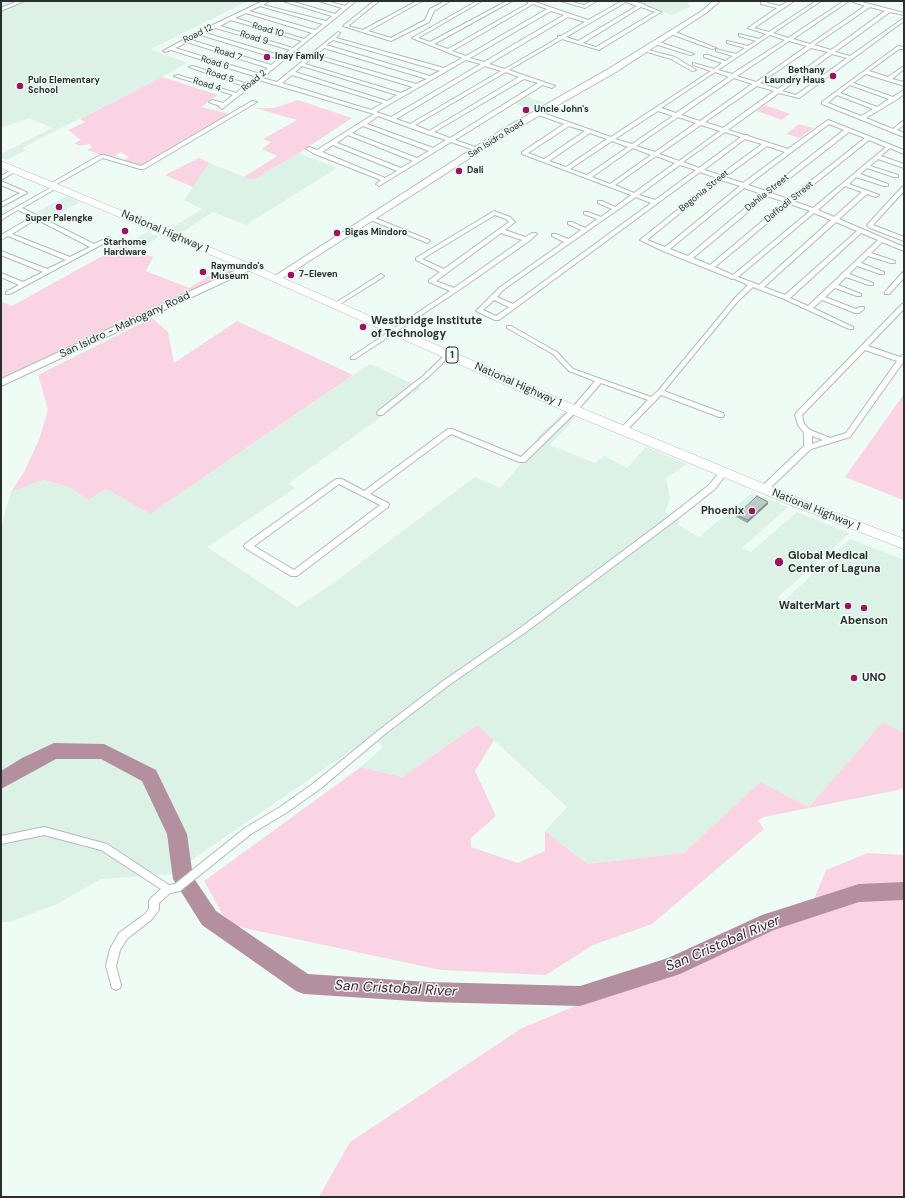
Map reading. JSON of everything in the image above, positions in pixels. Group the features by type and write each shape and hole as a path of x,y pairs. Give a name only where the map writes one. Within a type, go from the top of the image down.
{"highway":[{"name":"National Highway 1","path":"1,164 275,278 574,410 764,489 904,544"}],"street":[{"path":"1,10 22,1"},
{"name":"Road 12","path":"168,50 267,1"},
{"path":"285,1 336,16"},
{"path":"321,1 346,8"},
{"name":"Road 2","path":"212,102 223,106 292,49 354,1"},
{"path":"377,1 345,26 391,40 426,21 432,10 448,1"},
{"path":"363,32 420,1"},
{"path":"480,1 414,38 466,58 552,86"},
{"path":"430,44 510,1"},
{"path":"567,1 585,7 596,1"},
{"path":"410,126 560,37 626,1 642,5 658,12 597,49 560,37"},
{"name":"San Isidro Road","path":"275,278 538,113 582,90 646,50 704,12 718,1"},
{"path":"766,1 763,3 781,8"},
{"path":"792,1 750,28 852,58"},
{"path":"566,169 658,109 758,40 820,1"},
{"path":"588,177 732,77 846,1"},
{"path":"853,1 904,14"},
{"path":"448,51 530,2 588,22"},
{"path":"260,4 326,24"},
{"path":"579,43 642,5"},
{"path":"610,186 869,5"},
{"path":"317,153 363,124 388,103 550,9"},
{"path":"746,136 701,171 497,319 479,311 501,289 616,209 678,162 888,11"},
{"path":"246,12 315,32"},
{"path":"392,119 568,15"},
{"name":"Road 10","path":"232,19 304,40"},
{"path":"695,64 797,97 904,19"},
{"name":"Road 9","path":"215,26 292,49"},
{"path":"673,32 716,49 736,55"},
{"path":"200,33 282,58"},
{"path":"278,84 338,33"},
{"path":"742,35 758,40"},
{"path":"332,38 444,70"},
{"name":"Road 7","path":"186,40 271,67"},
{"path":"729,42 748,47"},
{"path":"657,43 692,54"},
{"path":"323,46 430,78"},
{"path":"904,48 895,49 838,94 824,103 904,135"},
{"name":"Road 6","path":"168,50 205,60 375,113 479,150"},
{"path":"646,50 673,58 694,70"},
{"path":"312,55 416,86"},
{"path":"706,56 725,63"},
{"path":"184,72 205,60"},
{"path":"301,64 402,95"},
{"path":"889,79 904,67"},
{"name":"Road 5","path":"184,72 248,86"},
{"name":"Road 4","path":"184,72 237,95"},
{"path":"866,72 904,84"},
{"path":"291,73 388,103"},
{"path":"429,133 523,77"},
{"path":"379,184 542,83"},
{"path":"851,84 894,99"},
{"path":"862,118 879,109 904,92"},
{"path":"838,94 879,109"},
{"path":"1,218 102,156 142,168 254,102"},
{"path":"658,109 746,136 788,151"},
{"path":"538,113 813,210 904,249"},
{"path":"851,328 786,298 665,250 743,186 828,122 904,152"},
{"path":"894,130 904,122"},
{"path":"363,124 432,150"},
{"path":"568,124 524,153 656,203"},
{"name":"Dahlia Street","path":"688,259 766,194 848,130"},
{"path":"545,161 588,131"},
{"path":"348,134 416,160"},
{"name":"Daffodil Street","path":"710,268 788,202 869,138"},
{"path":"333,143 400,170"},
{"name":"Begonia Street","path":"665,250 643,240 720,178 766,144"},
{"path":"733,278 890,146"},
{"path":"309,149 385,180"},
{"path":"877,157 904,166"},
{"path":"866,166 896,176"},
{"path":"1,178 15,170"},
{"path":"856,175 886,185"},
{"path":"1,183 24,193 2,203"},
{"path":"844,184 876,195"},
{"path":"904,188 870,225 904,239"},
{"path":"759,288 865,192"},
{"path":"600,202 616,209"},
{"path":"18,208 93,246"},
{"path":"443,271 418,259 494,213 508,218 512,222 431,280 454,290"},
{"path":"586,213 601,219"},
{"path":"1,238 36,217"},
{"path":"370,218 427,241"},
{"path":"570,224 585,230"},
{"path":"897,236 904,229"},
{"path":"500,230 527,240"},
{"path":"786,298 860,231"},
{"path":"8,234 69,259"},
{"path":"353,358 534,234"},
{"path":"554,235 569,242"},
{"path":"8,293 46,271 109,239"},
{"path":"810,309 869,254 881,240"},
{"path":"1,253 46,271"},
{"path":"869,254 893,262"},
{"path":"858,264 882,273"},
{"name":"San Isidro - Mahogany Road","path":"1,383 249,267"},
{"path":"887,293 904,274"},
{"path":"1,275 22,284"},
{"path":"847,275 871,284"},
{"path":"335,305 381,276"},
{"path":"623,430 660,392 736,300 751,285"},
{"path":"835,286 859,295"},
{"path":"493,297 514,307"},
{"path":"822,298 857,312 862,308"},
{"path":"829,440 808,432 801,424 798,415 862,346 904,305"},
{"path":"509,327 555,353 566,366 572,370 651,400"},
{"path":"764,489 808,447 848,434 903,358 862,346"},
{"path":"380,413 425,377 449,354"},
{"path":"365,494 450,431 522,460 574,410 599,380"},
{"path":"660,392 721,415"},
{"path":"808,432 808,447"},
{"path":"116,985 111,966 119,942 123,936 148,917 154,910 154,901 168,889 178,888 248,831 283,810 317,786 382,732 446,683 523,630 679,513 712,487 724,472"},
{"path":"339,481 365,494 385,505 294,574 248,546 339,481"},
{"path":"1,840 44,831 104,847 168,889"}],"shaded area":[{"path":"1,1 248,1 151,49 187,63 22,148 26,150 7,160 1,158 1,154 52,128 29,118 1,128"},
{"path":"635,1 691,1 687,4 691,6 672,15"},
{"path":"162,77 218,95 201,107 234,115 142,170 119,163 129,157 121,152 111,158 87,150 92,147 89,144 80,146 74,143 81,140 68,130 85,122 80,119"},
{"path":"523,95 548,104 536,111 511,102"},
{"path":"298,100 352,118 299,153 253,180 244,177 277,156 262,149 271,142 263,139 297,120 255,108 274,108"},
{"path":"765,105 790,114 782,120 757,111"},
{"path":"799,124 813,128 800,138 786,134"},
{"path":"299,153 337,168 246,225 213,212 178,235 168,230 202,209 184,200 209,163 253,180"},
{"path":"199,158 209,163 193,187 165,175"},
{"name":"Super Palengke","path":"67,196 80,202 51,218 37,212"},
{"path":"147,232 159,237 137,250 126,245"},
{"path":"122,245 153,257 146,271 189,288 224,267 234,272 1,381 1,301 12,306"},
{"path":"152,318 168,332 174,363 237,321 353,375 150,514 106,489 88,500 69,487 43,480 11,492 24,472 39,440 48,409 38,375"},
{"path":"370,364 421,388 288,484 295,488 207,547 297,607 328,587 475,477 500,488 542,440 536,438 564,412 576,417 550,445 595,463 604,456 627,468 646,447 687,464 666,478 670,498 665,512 680,521 678,525 699,537 752,493 788,507 742,548 751,552 797,512 850,533 778,597 784,601 850,539 904,560 904,733 883,722 809,807 760,782 684,853 587,864 545,831 567,807 477,725 402,777 361,767 383,747 371,737 196,857 175,874 101,879 57,904 10,922 1,922 1,527 11,492 43,480 69,487 88,500 106,489 150,514"},
{"path":"904,394 904,499 903,500 845,477"},
{"path":"883,722 904,733 904,787 898,790 764,817 758,820 764,829 652,924 593,945 546,975 441,970 235,926 223,915 204,881 361,767 402,777 477,725 494,740 475,771 496,816 471,838 471,847 518,863 545,851 545,831 587,864 684,853 760,782 809,807"},
{"path":"868,853 904,855 904,1197 319,1197 350,1142 522,1028 810,909 826,870"}],"building":[{"name":"Phoenix","path":"757,496 768,502 748,520 737,515"}],"waterway":[{"name":"San Cristobal River","path":"1,781 29,763 54,751 104,752 149,776 177,834 183,879 209,918 304,984 428,992 580,996 672,967 769,922 859,893 904,891"}],"place":[{"name":"Inay Family","path":"267,57"},
{"name":"Bethany Laundry Haus","path":"833,76"},
{"name":"Pulo Elementary School","path":"20,86"},
{"name":"Uncle John's","path":"526,110"},
{"name":"Dali","path":"459,171"},
{"name":"Super Palengke","path":"59,207"},
{"name":"Starhome Hardware","path":"125,231"},
{"name":"Bigas Mindoro","path":"337,233"},
{"name":"Raymundo's Museum","path":"203,272"},
{"name":"7-Eleven","path":"291,275"},
{"name":"Westbridge Institute of Technology","path":"363,327"},
{"name":"Phoenix","path":"752,511"},
{"name":"Global Medical Center of Laguna","path":"779,562"},
{"name":"WalterMart","path":"848,606"},
{"name":"Abenson","path":"864,608"},
{"name":"UNO","path":"854,678"}]}
